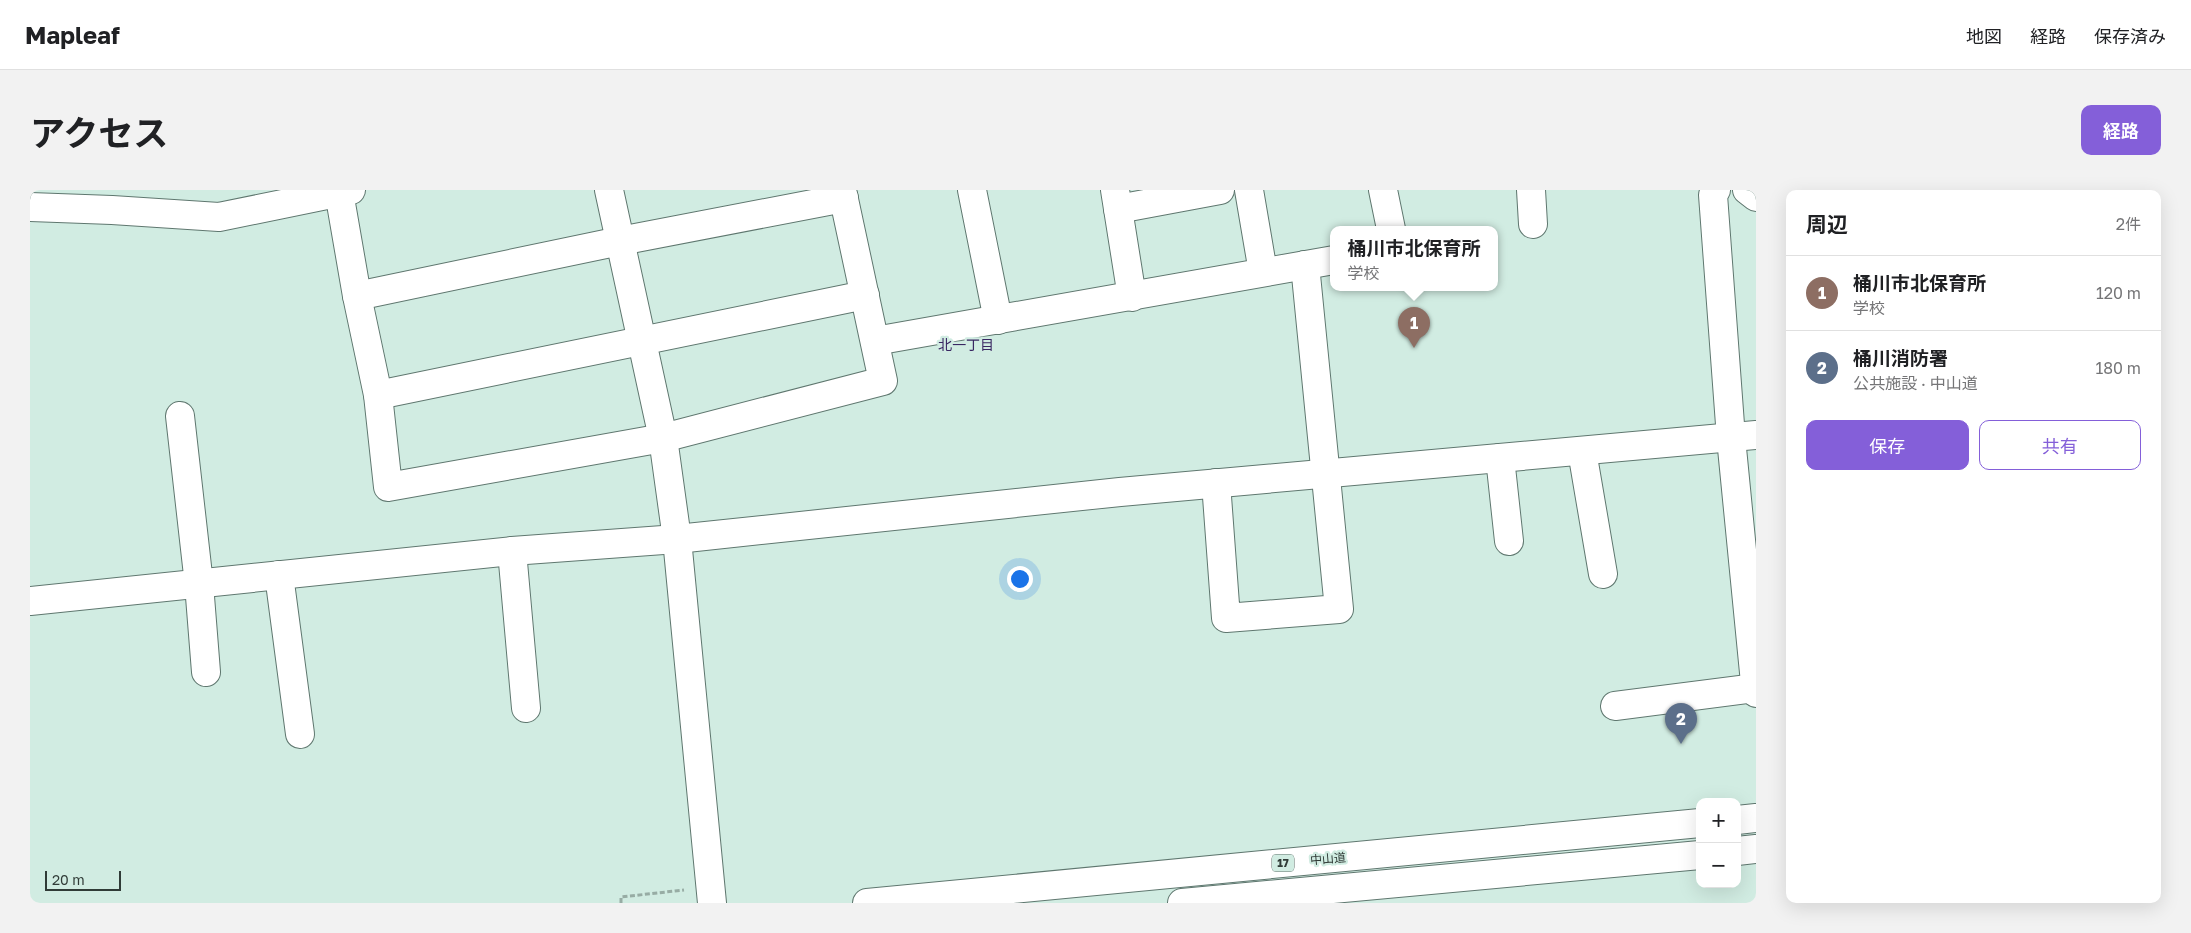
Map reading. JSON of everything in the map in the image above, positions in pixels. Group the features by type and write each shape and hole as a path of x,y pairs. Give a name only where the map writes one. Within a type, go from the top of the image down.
{"main road":[{"path":"609,190 663,438 677,539 712,903"},
{"path":"972,190 998,320"},
{"path":"1132,297 1117,200 1220,190"},
{"path":"1249,190 1263,272"},
{"path":"1382,190 1390,226"},
{"path":"1531,190 1534,224"},
{"path":"1716,190 1713,196 1743,437 1756,693"},
{"path":"1747,190 1756,197"},
{"path":"30,207 219,217 345,191 357,296 378,395 388,487 663,438 884,381 843,194 357,296"},
{"path":"875,341 1330,261"},
{"path":"1216,483 1226,618 1339,609 1305,265"},
{"path":"378,395 865,295"},
{"path":"180,416 199,584 206,672"},
{"path":"30,601 512,551 677,539 1216,483 1743,437"},
{"path":"1582,451 1603,574"},
{"path":"1500,458 1509,541"},
{"path":"512,551 526,708"},
{"path":"279,575 300,734"},
{"path":"1615,706 1756,688"},
{"path":"1741,820 1756,818"},
{"name":"中山道","path":"867,903 1696,823"},
{"path":"1741,851 1756,849"},
{"path":"1182,903 1696,854"}],"path":[{"path":"621,903 621,897 684,890"}],"place":[{"name":"桶川市北保育所","path":"1414,348"},
{"name":"桶川消防署","path":"1681,744"}],"district":[{"name":"北一丁目","path":"966,345"}]}
